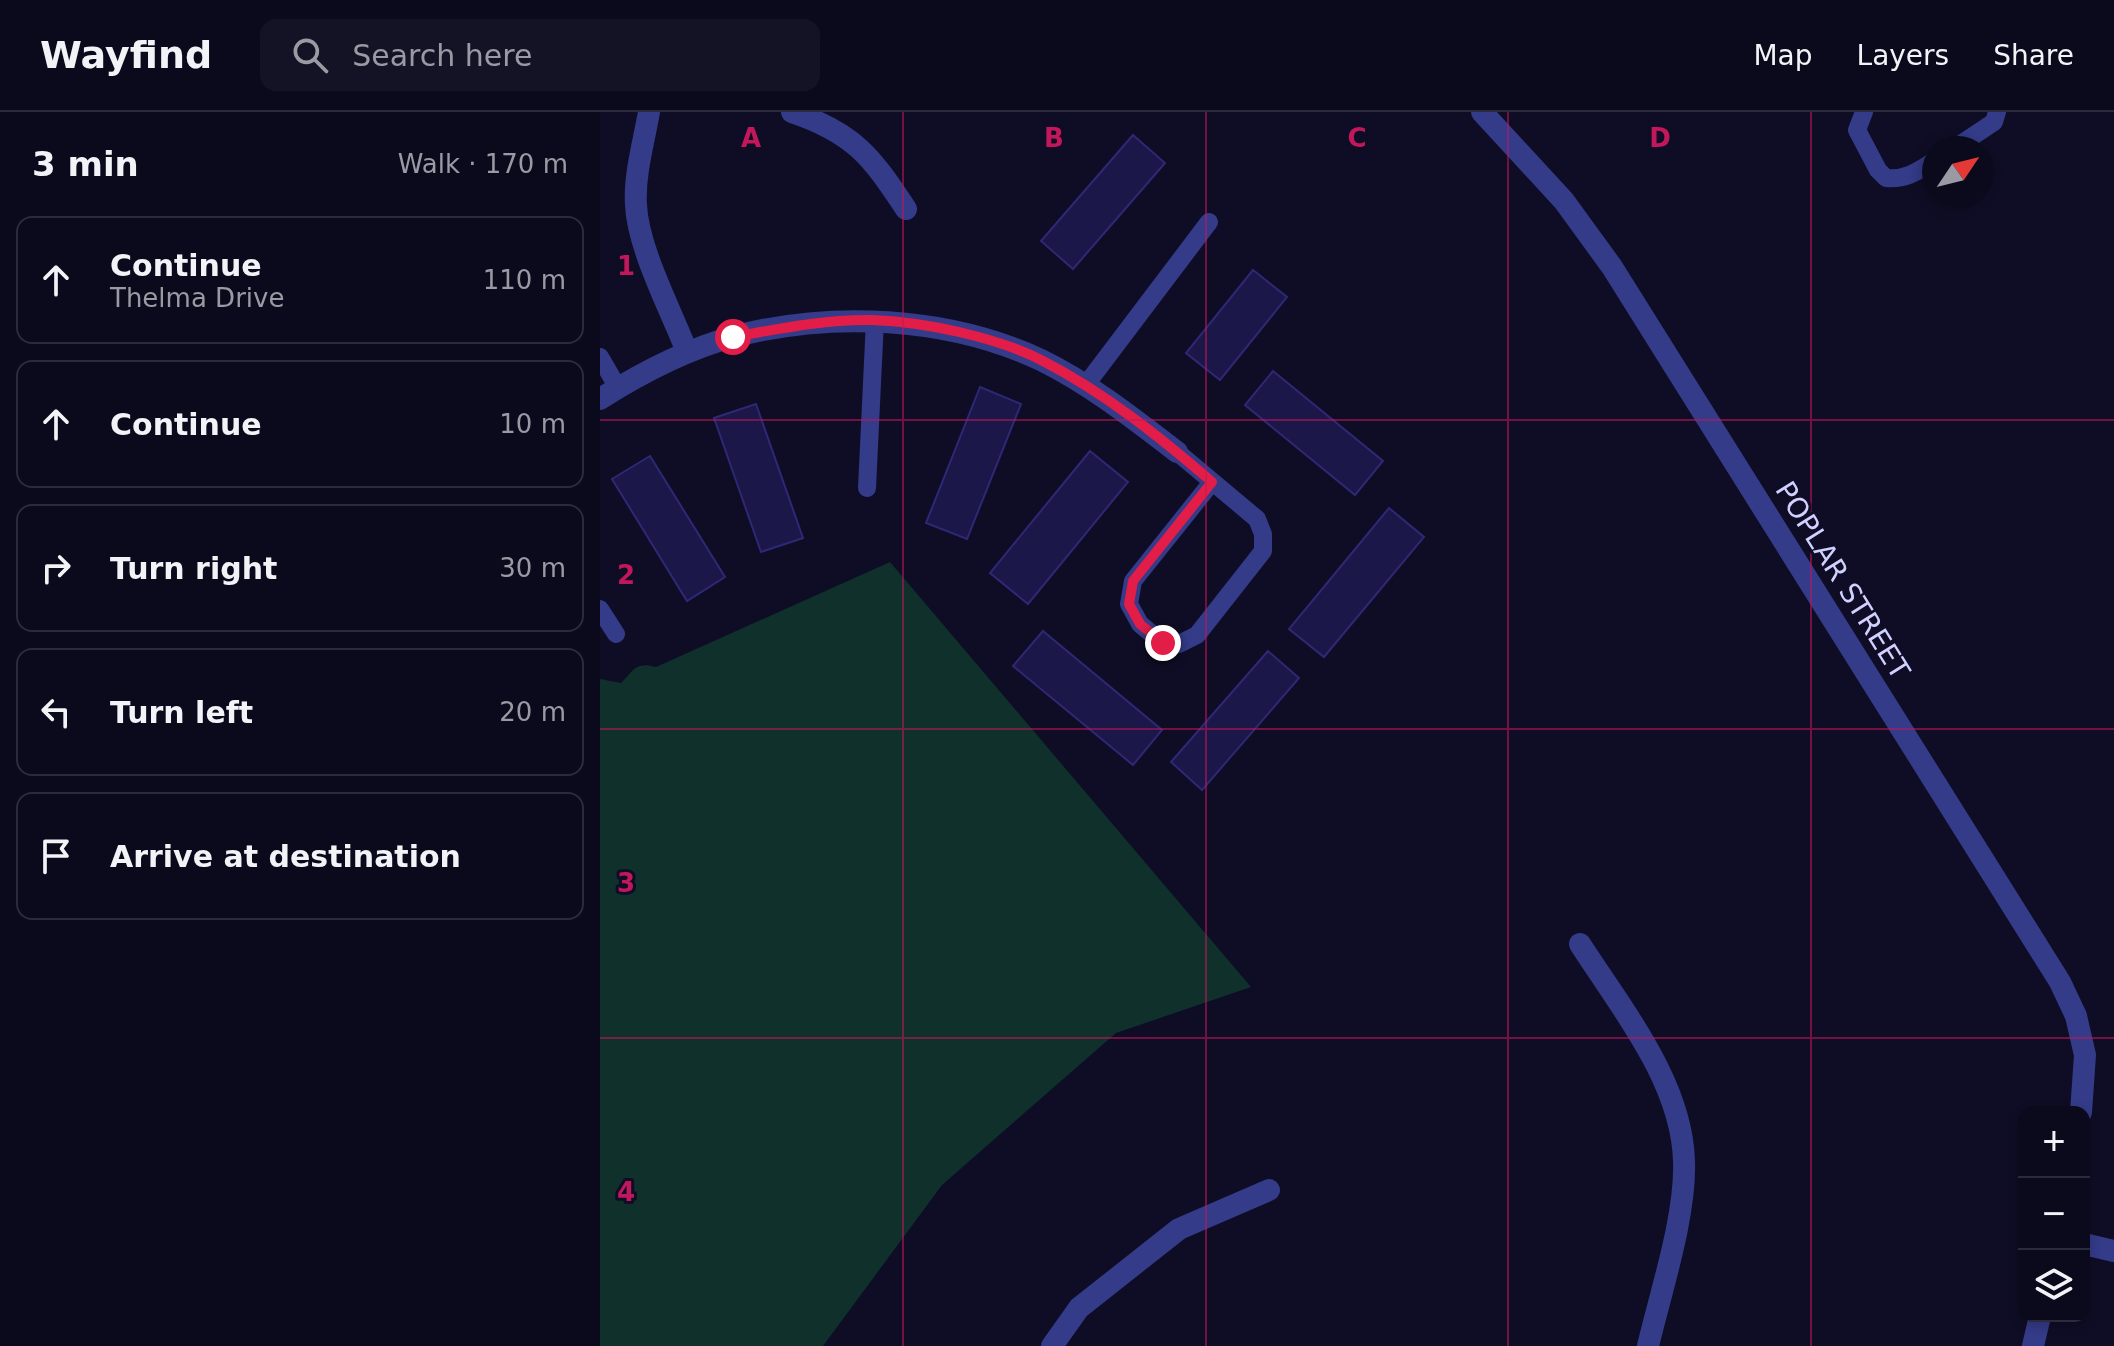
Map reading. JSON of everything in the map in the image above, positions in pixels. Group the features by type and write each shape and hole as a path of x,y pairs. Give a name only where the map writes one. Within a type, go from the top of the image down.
{"street":[{"path":"649,112 637,188 637,215 649,257 687,352"},
{"path":"792,112 852,140 880,170 906,209"},
{"name":"POPLAR STREET","path":"1482,112 1564,201 1612,267 2060,982 2076,1016 2085,1055 2081,1106"},
{"path":"609,393 687,352 733,337 781,328 875,320 934,328 999,344 1042,361 1108,400 1177,452"},
{"path":"1580,944 1668,1087 1678,1122 1684,1159 1682,1197 1648,1346"},
{"path":"1052,1346 1079,1308 1179,1229 1269,1190"},
{"path":"2090,1245 2114,1251"},
{"path":"2033,1346 2039,1322"}],"lane":[{"path":"1864,112 1857,130 1878,170 1886,178 1911,176 1922,169"},
{"path":"1973,136 1994,122 1997,112"},
{"path":"1085,386 1209,222"},
{"path":"867,488 875,320"},
{"path":"600,357 609,393"},
{"path":"1177,452 1257,519 1263,534 1263,551 1197,635 1179,644 1163,643 1140,624 1129,604 1133,581 1212,482"},
{"path":"600,609 616,634"}],"green space":[{"path":"890,562 1251,987 1116,1033 942,1185 823,1346 600,1346 600,679 621,683 638,667 656,667"}],"building":[{"path":"1133,135 1165,163 1073,269 1041,241"},
{"path":"1253,270 1287,297 1220,380 1186,353"},
{"path":"1273,371 1383,461 1355,495 1245,405"},
{"path":"980,387 1021,404 967,539 926,523"},
{"path":"756,404 803,538 761,552 714,418"},
{"path":"1090,451 1128,482 1028,604 990,573"},
{"path":"650,456 725,577 687,601 612,479"},
{"path":"1389,508 1424,537 1324,657 1289,629"},
{"path":"1043,631 1162,730 1133,765 1013,666"},
{"path":"1268,651 1299,678 1202,790 1171,762"}],"route":[{"path":"733,337 781,328 867,320 934,328 999,344 1042,361 1108,400 1212,482 1133,581 1129,604 1140,624 1163,643"}]}
